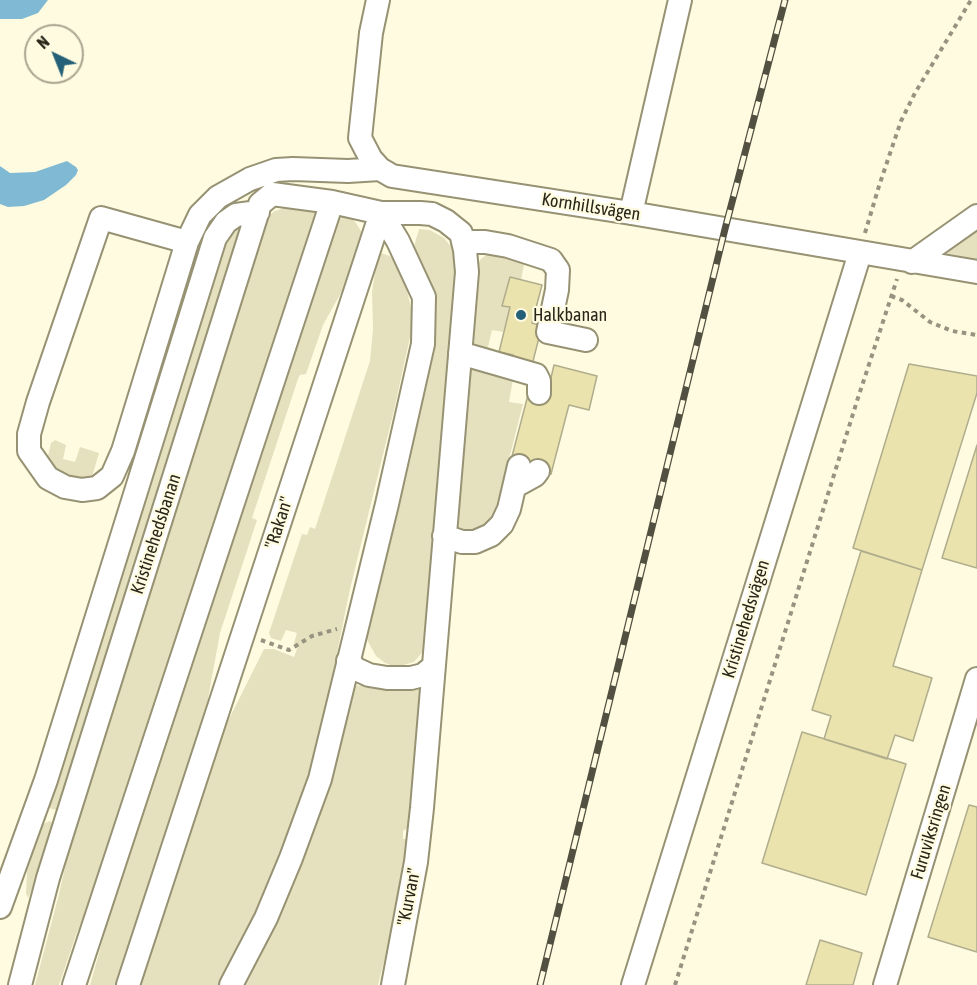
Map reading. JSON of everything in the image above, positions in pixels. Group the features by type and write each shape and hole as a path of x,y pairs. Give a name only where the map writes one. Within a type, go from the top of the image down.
{"street":[{"path":"378,0 370,33 360,138 370,159 380,169"},
{"path":"631,213 680,0"},
{"path":"187,242 101,218 29,434 29,451 48,478 65,487 82,490 97,488 112,476 123,451 187,242 200,215 218,197 250,179 276,170 380,169"},
{"name":"Kornhillsvägen","path":"380,169 392,176 631,213 977,272"},
{"path":"262,205 265,174"},
{"path":"0,907 46,780 215,238 226,222 236,215 262,205 272,194 332,202 381,213 432,214 446,221 460,233 463,242 467,272 433,667 423,675 411,678 387,678 369,675 356,669 348,661"},
{"path":"74,985 332,202"},
{"name":"Kristinehedsbanan","path":"20,985 48,878 262,205"},
{"path":"231,985 274,898 320,779 387,504 423,344 424,297 412,269 381,213"},
{"name":"\"Rakan\"","path":"128,985 381,213"},
{"path":"907,261 977,216"},
{"path":"463,242 485,242 508,246 551,260 558,270 548,332 586,340"},
{"name":"Kristinehedsvägen","path":"633,985 860,253"},
{"path":"460,353 536,375 539,381 539,393"},
{"path":"444,536 462,543 475,542 491,535 502,524 524,474"},
{"name":"\"Kurvan\"","path":"393,985 416,862 433,667"},
{"name":"Furuviksringen","path":"885,985 977,679"},
{"path":"34,812 66,821"}],"path":[{"path":"860,253 901,121 915,93 971,0"},
{"path":"675,985 891,296 907,261"},
{"path":"891,296 902,300 930,322 952,331 977,336"},
{"path":"243,633 289,650 299,642 323,632 335,629 355,631"}],"shaded area":[{"path":"296,205 317,208 319,218 109,859 77,932 59,985 35,985 82,794 266,217 275,211"},
{"path":"343,215 349,216 356,223 361,231 363,243 351,275 323,325 306,374 300,375 298,379 252,518 257,520 220,633 201,737 119,985 90,985 127,854 336,224"},
{"path":"977,226 977,260 944,253 944,252"},
{"path":"242,227 59,811 49,808 47,805 226,238"},
{"path":"419,229 430,230 444,238 456,253 459,263 425,649 414,662 396,667 376,656 366,638 431,364 432,346 413,250"},
{"path":"381,253 390,256 404,278 412,312 412,328 350,589 324,735 290,843 224,985 137,985 218,741 264,649 274,649 294,657 297,649 294,643 297,633 286,630 281,641 271,638 269,633 302,534 307,535 310,527 315,529 370,361 373,329 372,292 376,266"},
{"path":"494,254 523,260 524,265 521,280 510,277 502,305 510,307 503,332 492,330 488,347 513,356 511,362 474,351 470,343 477,267 486,255"},
{"path":"475,367 513,379 509,402 523,404 508,463 505,495 490,527 460,534 453,526 469,369"},
{"path":"55,440 66,445 63,459 75,462 80,447 99,453 92,477 81,481 58,475 47,460 51,443"},
{"path":"351,685 423,690 411,826 403,831 403,839 409,842 393,926 378,985 240,985"},
{"path":"50,821 53,824 43,863 28,898 26,893 27,871 40,828"}],"water":[{"path":"0,0 48,0 38,13 22,19 0,19"},
{"path":"67,161 78,170 76,175 44,200 24,206 8,207 0,204 0,166 10,173 35,172"}],"building":[{"name":"Halkbanan","path":"510,277 542,285 532,323 542,326 532,365 512,360 513,355 499,352 510,307 502,306"},
{"path":"909,364 977,376 977,393 922,570 853,548"},
{"path":"554,365 597,376 589,410 569,405 551,474 510,464 529,391 547,395"},
{"path":"977,445 977,568 942,558"},
{"path":"861,551 922,570 893,666 932,678 913,741 895,735 887,759 824,739 831,716 812,710"},
{"path":"802,732 906,764 866,895 762,863"},
{"path":"969,805 977,807 977,952 928,937"},
{"path":"820,940 862,953 853,985 806,985"}],"railway":[{"path":"540,985 725,229 785,0"}],"place":[{"name":"Halkbanan","path":"521,315"}]}
